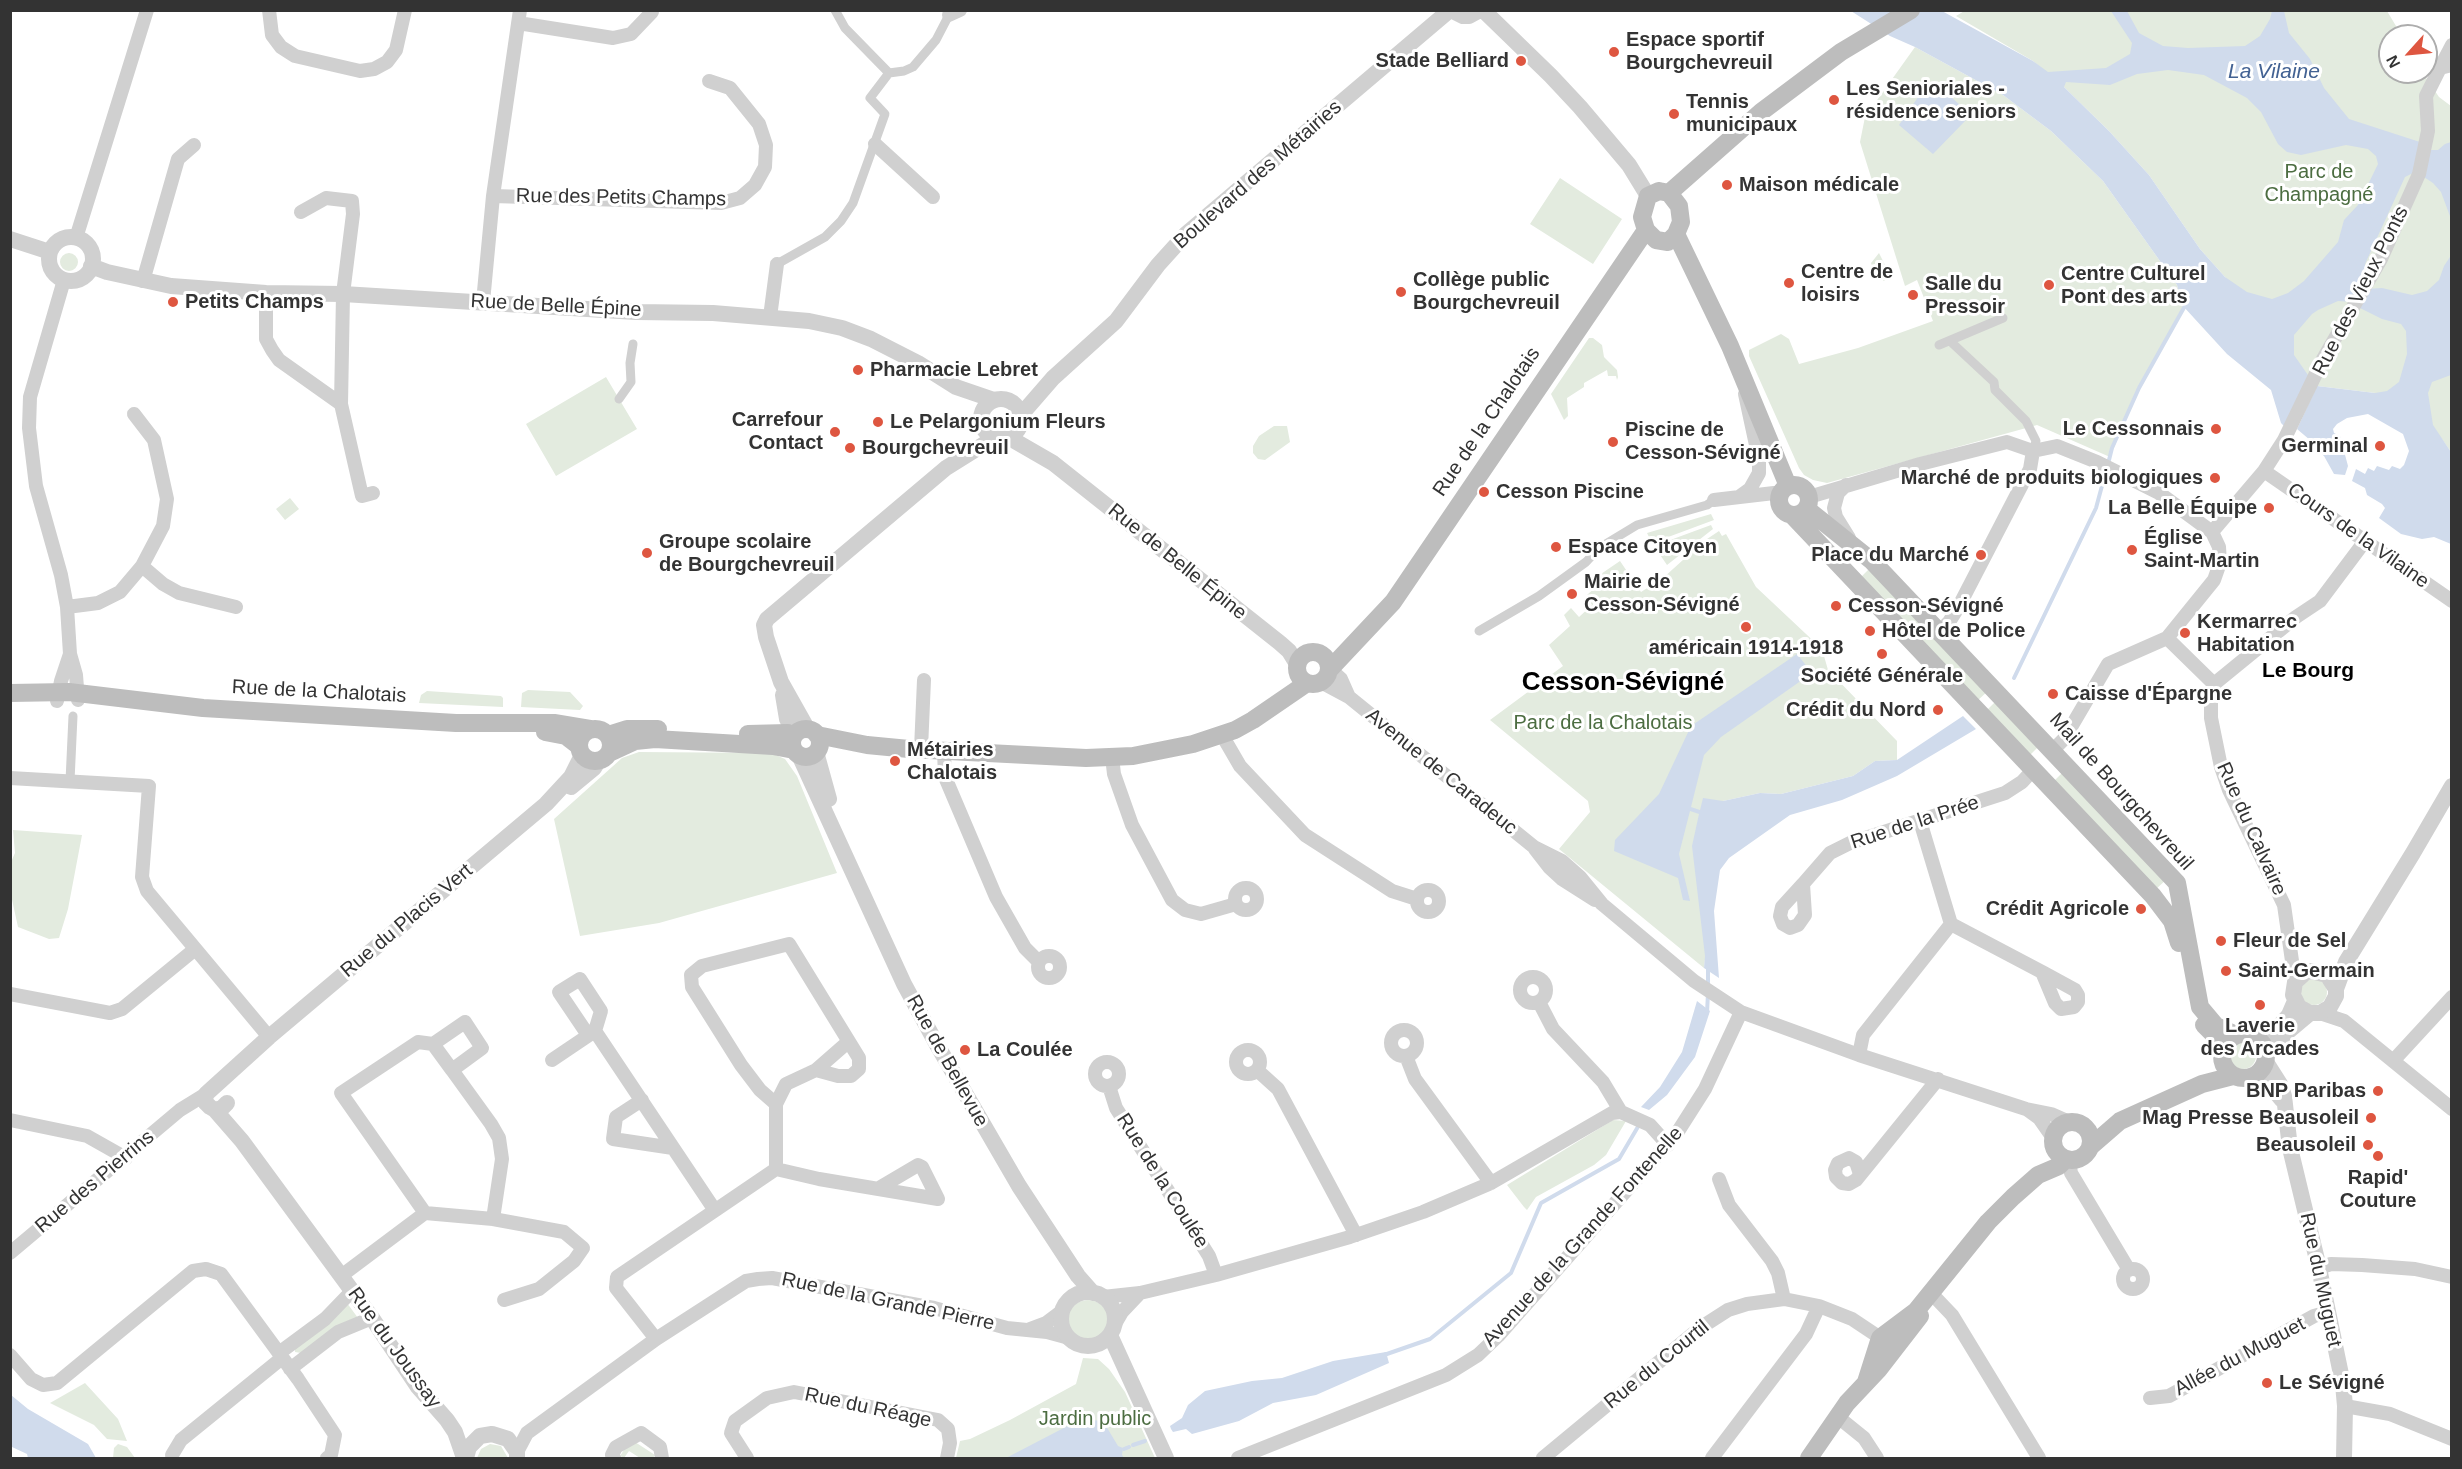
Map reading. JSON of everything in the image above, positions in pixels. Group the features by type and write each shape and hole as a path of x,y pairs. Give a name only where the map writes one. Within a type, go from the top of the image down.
{"main road":[{"path":"1674,199 1761,111 1860,39 1911,10"},
{"path":"1659,191 1674,199 1681,222 1676,234 1668,242 1656,240 1646,230 1642,217 1648,196 1659,191"},
{"name":"Rue de la Chalotais","path":"1312,671 1362,636 1393,602 1646,230"},
{"path":"1676,234 1730,346 1784,490 1782,508 1802,507"},
{"path":"1784,490 1801,486 1802,507 2033,770 2168,913 2177,932 2192,1009 2215,1036 2226,1069 2242,1077"},
{"name":"Mail de Bourgchevreuil","path":"1802,507 1872,561 2178,883 2200,1007 2216,1026 2236,1035"},
{"path":"592,754 634,741 655,739 760,745 805,743 867,745 1086,758 1112,757 1179,748 1222,735 1246,724 1272,706 1312,671"},
{"name":"Rue de la Chalotais","path":"10,693 57,696 76,703 180,706 456,723 553,733 566,736 592,754"},
{"name":"Rue de la Chalotais","path":"10,702 32,704 57,696"},
{"name":"Rue de la Chalotais","path":"456,723 554,723 600,729 608,735"},
{"path":"592,754 611,744 608,735 641,728 788,733 805,743"},
{"path":"590,729 582,736 592,754"},
{"path":"2033,770 2053,750"},
{"path":"1814,1452 1842,1420 1888,1343 1920,1316 1954,1264 1988,1222 2060,1151 2058,1127 2075,1123 2099,1125 2120,1121 2202,1084 2260,1072 2266,1058 2263,1044 2255,1037 2246,1034 2236,1035 2228,1040 2216,1071 2202,1084"},
{"path":"2060,1151 2082,1157 2120,1121"},
{"path":"2075,1123 2090,1134 2090,1147"}],"street":[{"path":"76,238 147,10"},
{"path":"268,10 272,35 281,47 295,56 360,71 374,69 387,62 396,50 405,10"},
{"path":"835,10 845,28 890,73"},
{"path":"1451,10 1462,16 1469,16 1482,10 1580,107 1629,165 1648,196"},
{"name":"Boulevard des Métairies","path":"1020,419 1053,378 1116,321 1158,265 1186,234 1451,10"},
{"name":"Rue des Petits Champs","path":"483,302 493,196 519,17 614,38 631,34 652,12"},
{"path":"770,316 777,264 825,237 841,221 853,203 885,114 870,98 890,73 913,67 936,40 954,13"},
{"name":"Rue des Vieux Ponts","path":"2212,532 2264,471 2284,440 2323,359 2381,259 2419,174 2428,131 2426,96 2446,66 2451,45"},
{"name":"Rue des Petits Champs","path":"493,196 721,203 740,198 755,185 765,167 766,145 759,124 730,88 709,81"},
{"path":"874,144 933,197"},
{"path":"143,281 178,159 194,145"},
{"path":"302,212 326,198 352,201 354,214 343,294 342,404 362,495 373,493"},
{"path":"65,238 76,238 89,247 93,260 92,266 84,277 71,281 64,280 53,272 49,259 50,252 58,241 65,238"},
{"path":"10,239 50,252"},
{"name":"Rue de Belle Épine","path":"92,266 143,281 171,286 636,312 770,316 809,321 854,332 918,363 956,387 1002,401"},
{"path":"64,280 30,398 29,428 36,486 61,575 67,607 76,703 70,781"},
{"path":"266,293 266,339 272,350 279,360 342,404"},
{"path":"1939,345 2003,318"},
{"path":"1940,632 1959,606 2030,469 2036,441 2026,421 1995,390 1994,382 1950,341"},
{"path":"619,399 631,382 630,363 633,344"},
{"name":"Boulevard des Métairies","path":"1002,401 1053,378"},
{"path":"1739,497 1751,487 1759,473 1742,378"},
{"name":"Rue de Belle Épine","path":"956,387 981,421"},
{"path":"805,743 766,637 764,625 767,619 946,468 968,445 981,421 983,410 1002,401 1017,407 1020,419 1017,429 946,468"},
{"path":"67,607 98,603 120,592 142,566 163,526 167,500 154,440 134,414"},
{"name":"Rue de Belle Épine","path":"1020,419 1029,436 1053,464"},
{"path":"981,421 986,432 1001,437"},
{"name":"Rue de Belle Épine","path":"1001,437 1053,464 1312,671"},
{"path":"1802,507 1846,485 2007,442 2033,451 2057,446 2097,462 2159,493 2212,532 2219,547 2220,563 2214,580 2167,638 2108,664 2064,739 2053,750"},
{"name":"Cours de la Vilaine","path":"2264,471 2451,601"},
{"path":"1846,485 1838,493 1834,508 1836,518 1855,547"},
{"path":"1479,631 1539,596 1586,562 1599,548 1636,525 1707,505 1714,500 1784,490"},
{"path":"2167,638 2214,684 2296,617 2320,601 2365,541"},
{"path":"142,566 162,584 179,593 236,607"},
{"path":"57,696 70,654"},
{"name":"Avenue de Caradeuc","path":"1312,671 1341,679 1349,697 1534,847 1571,868 1602,904 1694,981 1741,1012 1859,1055 2075,1123"},
{"path":"921,749 924,680"},
{"name":"Rue du Calvaire","path":"2214,684 2211,718 2221,767 2229,790 2280,893 2287,917 2295,982"},
{"path":"1222,735 1240,766 1305,835 1392,891 1417,899"},
{"name":"Rue de Bellevue","path":"805,743 847,854 914,1003 995,1146 1078,1276 1098,1295"},
{"path":"944,751 945,777 996,897 1025,948 1039,962"},
{"name":"Rue du Placis Vert","path":"216,1099 241,1063 269,1037 546,804 592,754"},
{"path":"1112,757 1114,774 1132,825 1172,900 1185,910 1201,914 1236,904"},
{"name":"Rue de la Prée","path":"1803,884 1830,853 1850,843 2005,793 2022,782 2033,770"},
{"path":"10,778 149,786 142,877 147,891 269,1037"},
{"path":"2266,1058 2279,1039 2315,1013 2330,1007 2346,962 2451,786"},
{"path":"1920,821 1952,924 2042,972"},
{"path":"1859,1055 1863,1035 1952,924"},
{"path":"776,1104 760,1090 741,1065 692,987 691,975 702,966 789,944 859,1058 859,1070 851,1076 838,1076 816,1070"},
{"path":"2292,949 2298,959 2331,979 2343,1012 2343,1021"},
{"path":"10,994 110,1013 122,1009 194,950"},
{"path":"2346,962 2305,973 2295,982 2293,995 2299,1007 2343,1021 2451,1109"},
{"path":"2393,1061 2451,997"},
{"path":"2255,1037 2272,1031 2280,1025 2289,1015 2295,1001"},
{"path":"1539,1002 1553,1029 1603,1082 1621,1112 1650,1125 1668,1145"},
{"name":"Avenue de la Grande Fontenelle","path":"1238,1458 1446,1376 1465,1365 1498,1336 1668,1145 1694,1109 1705,1089 1741,1012"},
{"path":"452,1070 482,1048 465,1022 433,1044 418,1042 340,1093 425,1213 493,1219 564,1232 583,1248 574,1261 538,1289 504,1300"},
{"path":"552,1060 592,1033 642,1100 714,1209"},
{"path":"776,1169 776,1104 786,1084 816,1070 848,1042"},
{"path":"433,1044 499,1138 502,1159 493,1219"},
{"path":"1406,1056 1415,1079 1491,1183"},
{"name":"Rue du Muguet","path":"2266,1058 2283,1090 2290,1148 2328,1312 2345,1406 2344,1458"},
{"path":"1257,1070 1278,1089 1356,1235"},
{"path":"2242,1077 2273,1089 2284,1103"},
{"path":"1860,1174 1938,1079"},
{"name":"Rue de la Coulée","path":"1109,1086 1116,1108 1209,1256 1216,1275"},
{"name":"Rue du Joussay","path":"216,1099 242,1141 372,1318 418,1387 447,1420 455,1432 465,1458"},
{"name":"Rue des Pierrins","path":"10,1253 126,1158 180,1110 216,1099"},
{"path":"642,1100 616,1117 613,1139 673,1148"},
{"name":"Avenue de Caradeuc","path":"2026,1109 2039,1118 2129,1270"},
{"name":"Rue de la Coulée","path":"1098,1295 1140,1293 1216,1275 1356,1235 1423,1212 1491,1183 1604,1116 1621,1112"},
{"path":"10,1120 87,1136 126,1158"},
{"path":"656,1338 616,1288 617,1277 714,1209 776,1169 879,1188"},
{"path":"1719,1179 1729,1205 1772,1261 1778,1273 1784,1299"},
{"name":"Rue du Joussay","path":"341,1276 425,1213"},
{"name":"Rue de Bellevue","path":"1065,1257 1070,1280 1066,1306"},
{"path":"2319,1268 2331,1264 2362,1265 2415,1269 2451,1277"},
{"path":"10,1355 31,1379 43,1385 57,1383 193,1271 206,1269 221,1274 335,1435 331,1455 327,1458"},
{"name":"Rue de la Grande Pierre","path":"514,1450 527,1433 656,1338 746,1281 772,1278 934,1308 1007,1328 1069,1338"},
{"path":"172,1455 181,1440 284,1360 352,1291"},
{"path":"1066,1306 1061,1323 1069,1338 1082,1346 1108,1335 1122,1312 1140,1293"},
{"path":"1028,1330 1046,1323 1078,1294 1098,1295 1113,1309 1108,1335 1130,1376 1166,1458"},
{"path":"1935,1296 1952,1315 2039,1458"},
{"name":"Rue du Courtil","path":"1543,1458 1700,1328 1728,1310 1747,1304 1784,1299 1819,1306 1852,1319 1888,1343"},
{"path":"1712,1458 1806,1334 1819,1306"},
{"name":"Allée du Muguet","path":"2150,1398 2169,1396 2314,1316 2328,1312"},
{"path":"284,1360 338,1332 372,1318"},
{"name":"Rue du Réage","path":"747,1458 731,1433 735,1421 767,1398 794,1392 938,1420 948,1429 950,1443 947,1458"},
{"path":"2345,1406 2390,1414 2451,1439"},
{"name":"Rue du Joussay","path":"447,1420 480,1436 492,1434 514,1450"},
{"path":"1842,1420 1864,1438 1877,1458"},
{"path":"614,1458 612,1455 616,1447 641,1433 660,1447 662,1458"},
{"path":"465,1458 469,1447 480,1436"}],"green space":[{"name":"Parc de Champagné","path":"1966,10 2387,11 2395,24 2378,24 2378,84 2430,84 2439,97 2451,106 2451,452 2442,439 2375,393 2317,386 2297,373 2225,277 2200,249 2149,175 2109,131 2064,87 2033,61 1956,16"},
{"path":"1915,47 2003,95 2051,131 2103,181 2177,285 2183,306 2139,388 2110,457 2037,425 1827,483 1813,480 1804,475 1799,468 1749,356 1749,350 1781,334 1789,339 1799,364 1858,348 1933,321 1917,280 1905,286 1860,142 1865,117"},
{"path":"1560,178 1622,219 1593,264 1530,224"},
{"path":"69,253 75,256 78,262 75,268 69,271 63,268 60,262 63,256"},
{"path":"1879,253 1890,275 1884,281 1875,274 1871,263"},
{"path":"1589,338 1593,338 1602,345 1604,357 1617,370 1618,377 1617,380 1616,376 1608,376 1607,370 1584,383 1584,387 1567,398 1568,416 1564,420 1551,394"},
{"path":"606,377 637,429 556,476 526,424"},
{"path":"1274,426 1287,426 1290,442 1265,460 1258,459 1253,453 1253,446 1259,436"},
{"path":"290,498 299,509 285,520 276,509"},
{"path":"1711,514 1714,520 1652,543 1647,533"},
{"path":"1711,525 1713,529 1667,565 1654,546"},
{"name":"Parc de la Chalotais","path":"1719,531 1722,536 1726,534 1756,587 1822,649 1828,670 1897,741 1897,760 1875,761 1853,776 1781,794 1760,793 1723,801 1704,968 1559,849 1590,812 1588,801 1490,720 1563,666 1549,645 1570,626 1564,615 1571,608 1579,617 1592,605 1587,595 1599,584 1595,578 1620,561 1641,592 1663,578 1704,541"},
{"path":"1871,567 1989,690 1976,702 1859,579"},
{"path":"528,690 570,692 583,706 580,710 521,707 522,693"},
{"path":"427,691 501,696 503,707 419,703 421,695"},
{"path":"1997,700 2040,745 2029,756 1986,711"},
{"path":"639,752 771,753 785,759 797,776 837,873 659,923 580,936 554,819 622,758"},
{"path":"2065,770 2167,879 2155,890 2052,783"},
{"path":"13,830 82,835 68,909 59,938 49,939 18,927 11,895 11,862 15,853"},
{"path":"2314,979 2323,983 2327,992 2323,1001 2314,1005 2305,1001 2301,992 2305,983"},
{"path":"2243,1043 2252,1047 2256,1056 2252,1065 2243,1069 2234,1065 2230,1056 2234,1047"},
{"path":"1613,1120 1626,1121 1606,1155 1594,1165 1536,1197 1527,1210 1507,1185"},
{"path":"1088,1300 1096,1301 1102,1306 1107,1312 1107,1328 1102,1334 1096,1339 1088,1340 1080,1339 1074,1334 1069,1328 1068,1320 1069,1312 1074,1306 1080,1301"},
{"path":"347,1303 358,1318 301,1353 295,1352 295,1349"},
{"name":"Jardin public","path":"1083,1358 1098,1359 1109,1369 1125,1392 1155,1458 956,1458 960,1441 970,1439 1010,1420 1076,1384"},
{"path":"85,1383 118,1419 127,1441 107,1439 94,1425 50,1403"},
{"path":"635,1442 655,1455 653,1458 640,1458 629,1451 624,1458 620,1456 626,1447"},
{"path":"118,1444 127,1447 135,1458 113,1458 114,1448"},
{"path":"490,1444 501,1446 508,1458 477,1458 481,1449"}],"water":[{"name":"La Vilaine","path":"1851,11 1942,11 2033,61 2048,72 2106,68 2130,54 2132,43 2111,11 2127,11 2139,33 2163,46 2188,48 2245,46 2260,36 2272,11 2284,11 2289,33 2310,59 2324,88 2349,119 2423,143 2415,172 2405,177 2365,264 2365,280 2352,302 2338,301 2318,310 2294,335 2294,355 2310,378 2286,428 2281,423 2271,390 2227,354 2183,306 2177,285 2103,181 2051,131 2003,95 1915,47 1890,36","holes":["2168,70 2204,75 2247,98 2261,112 2278,144 2287,152 2301,155 2346,145 2368,149 2376,156 2378,164 2358,205 2344,220 2338,242 2304,281 2288,293 2272,299 2247,292 2225,277 2200,249 2149,175 2064,87 2066,82 2110,85 2137,74"]},
{"path":"1935,83 1968,112 1966,120 1933,154 1899,125 1925,87"},
{"path":"2451,142 2451,219 2441,192 2433,183 2418,173 2426,150 2438,150"},
{"path":"2451,249 2451,375 2432,382 2428,393 2433,425 2451,452 2451,544 2434,537 2422,539 2401,534 2379,518 2385,508 2382,504 2367,495 2365,488 2352,481 2356,469 2365,474 2368,468 2374,471 2377,466 2389,470 2392,466 2400,469 2409,451 2403,434 2368,414 2347,418 2337,424 2333,429 2334,433 2340,436 2348,466 2345,475 2334,474 2324,456 2316,449 2317,446 2297,429 2317,386 2375,393 2387,391 2399,382 2407,354 2406,331 2401,324 2382,319 2360,308 2366,289 2382,288 2412,295 2427,291 2439,280 2450,257"},
{"path":"1797,654 1812,673 1721,737 1704,755 1691,807 1700,810 1703,798 1723,801 1760,793 1781,794 1853,776 1875,761 1897,760 1963,716 1976,729 1897,776 1842,800 1790,815 1729,858 1720,870 1714,911 1719,978 1704,968 1705,956 1692,846 1699,814 1690,811 1679,854 1690,901 1683,900 1678,878 1614,851 1615,840 1659,794 1691,726"},
{"path":"1697,1001 1710,1011 1695,1057 1667,1095 1649,1110 1641,1107 1660,1087 1682,1052"},
{"path":"1386,1352 1389,1363 1316,1395 1273,1403 1239,1421 1192,1434 1186,1429 1173,1432 1171,1429 1170,1426 1182,1418 1188,1405 1205,1391 1252,1381 1282,1378 1333,1361"},
{"path":"11,1395 28,1409 88,1444 96,1458 28,1458 27,1454 12,1447"},
{"path":"1081,1419 1103,1421 1118,1446 1123,1448 1124,1458 1006,1458"}],"waterway":[{"path":"2108,464 2112,448 2139,388 2186,304"},
{"path":"2014,678 2096,508 2106,471"},
{"path":"1708,966 1708,986"},
{"path":"1707,1013 1708,993"},
{"path":"1384,1355 1430,1339 1511,1273 1541,1203 1619,1159 1639,1125"},
{"path":"1133,1445 1145,1441"},
{"path":"1124,1449 1129,1447"}],"place":[{"name":"Espace sportif Bourgchevreuil","path":"1614,52"},
{"name":"Stade Belliard","path":"1521,61"},
{"name":"Les Senioriales - résidence seniors","path":"1834,100"},
{"name":"Tennis municipaux","path":"1674,114"},
{"name":"Maison médicale","path":"1727,185"},
{"name":"Centre de loisirs","path":"1789,283"},
{"name":"Centre Culturel Pont des arts","path":"2049,285"},
{"name":"Collège public Bourgchevreuil","path":"1401,292"},
{"name":"Salle du Pressoir","path":"1913,295"},
{"name":"Petits Champs","path":"173,302"},
{"name":"Pharmacie Lebret","path":"858,370"},
{"name":"Le Pelargonium Fleurs","path":"878,422"},
{"name":"Le Cessonnais","path":"2216,429"},
{"name":"Carrefour Contact","path":"835,432"},
{"name":"Piscine de Cesson-Sévigné","path":"1613,442"},
{"name":"Germinal","path":"2380,446"},
{"name":"Bourgchevreuil","path":"850,448"},
{"name":"Marché de produits biologiques","path":"2215,478"},
{"name":"Cesson Piscine","path":"1484,492"},
{"name":"La Belle Équipe","path":"2269,508"},
{"name":"Espace Citoyen","path":"1556,547"},
{"name":"Église Saint-Martin","path":"2132,550"},
{"name":"Groupe scolaire de Bourgchevreuil","path":"647,553"},
{"name":"Place du Marché","path":"1981,555"},
{"name":"Mairie de Cesson-Sévigné","path":"1572,594"},
{"name":"Cesson-Sévigné","path":"1836,606"},
{"name":"américain 1914-1918","path":"1746,627"},
{"name":"Hôtel de Police","path":"1870,631"},
{"name":"Kermarrec Habitation","path":"2185,633"},
{"name":"Société Générale","path":"1882,654"},
{"name":"Caisse d'Épargne","path":"2053,694"},
{"name":"Crédit du Nord","path":"1938,710"},
{"name":"Métairies Chalotais","path":"895,761"},
{"name":"Crédit Agricole","path":"2141,909"},
{"name":"Fleur de Sel","path":"2221,941"},
{"name":"Saint-Germain","path":"2226,971"},
{"name":"Laverie des Arcades","path":"2260,1005"},
{"name":"La Coulée","path":"965,1050"},
{"name":"BNP Paribas","path":"2378,1091"},
{"name":"Mag Presse Beausoleil","path":"2371,1118"},
{"name":"Beausoleil","path":"2368,1145"},
{"name":"Rapid' Couture","path":"2378,1156"},
{"name":"Le Sévigné","path":"2267,1383"}],"district":[{"name":"Le Bourg","path":"2308,671"},
{"name":"Cesson-Sévigné","path":"1623,683"}]}
